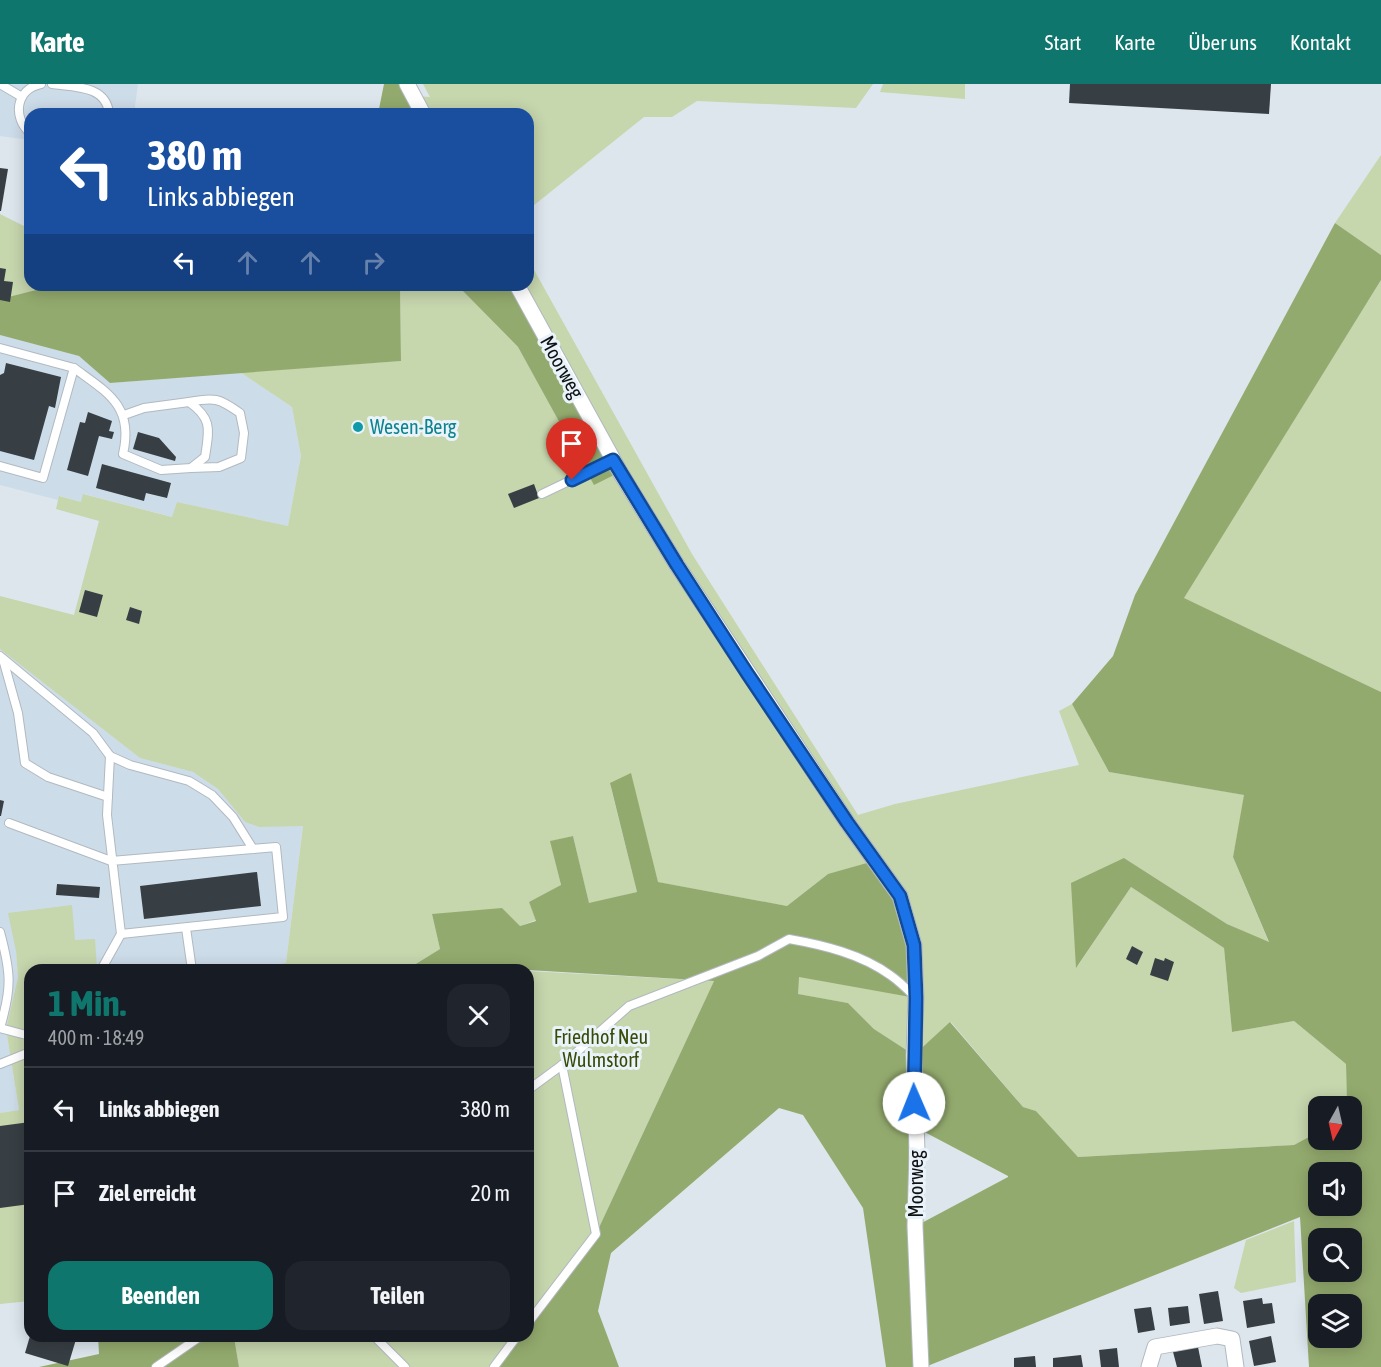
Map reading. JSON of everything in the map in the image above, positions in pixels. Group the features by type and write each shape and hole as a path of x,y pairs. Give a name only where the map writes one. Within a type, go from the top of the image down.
{"street":[{"path":"408,84 420,108"},
{"name":"Moorweg","path":"520,291 613,460 677,565 847,822 900,896 914,945 916,998 915,1226 921,1367"},
{"path":"1149,1367 1155,1347 1217,1336 1232,1339 1236,1367"}],"lane":[{"path":"0,84 22,97"},
{"path":"24,128 19,117 18,107 22,97 29,89 41,84"},
{"path":"52,84 85,88 96,92 104,99 107,108"},
{"path":"0,348 74,369 106,392 124,415 127,437 123,454 161,470 219,467 241,459 244,433 240,413 223,402 210,398 144,408 124,415"},
{"path":"0,466 43,478 74,369"},
{"path":"189,402 201,411 209,426 206,457 191,468"},
{"path":"542,494 613,460"},
{"path":"1,657 93,733 110,756 130,765 189,781 212,795 233,818 253,849"},
{"path":"1,657 18,713 26,763 48,777 108,797"},
{"path":"104,964 121,934 107,815 110,756"},
{"path":"9,824 111,861 276,848 284,917 121,934"},
{"path":"186,928 191,964"},
{"path":"0,932 10,975 10,991 0,1028 24,1034"},
{"path":"534,1086 562,1065 629,1006 758,956 789,939 825,946 864,960 891,975 916,998"},
{"path":"0,1064 24,1054"},
{"path":"534,1315 596,1234 562,1065"},
{"path":"156,1367 192,1342"},
{"path":"380,1342 405,1367"},
{"path":"494,1367 513,1342"}],"shaded area":[{"path":"0,84 138,84 135,108 24,108 24,139 0,136"},
{"path":"0,335 79,356 111,383 240,372 292,407 301,456 288,526 177,502 173,517 84,494 81,502 60,496 58,500 0,485"},
{"path":"0,649 140,758 193,772 218,789 245,822 259,827 303,825 286,963 71,964 16,951 18,977 6,1029 19,1110 0,1113"}],"green space":[{"path":"384,84 404,84 419,108 379,108"},
{"path":"423,84 873,84 856,108 697,101 672,117 644,117 534,205 534,108 420,108 413,96 430,97"},
{"path":"883,84 965,84 965,99 880,92"},
{"path":"1381,155 1381,255 1335,223"},
{"path":"0,214 24,226 24,291 32,291 0,299"},
{"path":"1335,223 1381,255 1381,280 1184,598 1381,692 1381,1367 1309,1367 1300,1217 925,1367 886,1367 863,1208 803,1115 779,1108 611,1253 598,1311 619,1367 494,1367 513,1342 534,1342 534,1315 596,1234 714,981 534,970 534,964 416,964 440,949 432,914 502,908 520,926 536,921 529,902 561,885 550,841 573,836 589,903 637,892 610,783 631,773 658,882 787,906 828,874 874,861 900,896 916,998 799,977 798,994 848,1003 874,1029 914,1055 950,1022 1023,1107 1036,1111 1078,1157 1294,1145 1308,1137 1308,1150 1362,1150 1362,1096 1347,1096 1346,1064 1294,1021 1232,1032 1224,948 1131,887 1076,968 1071,883 1124,858 1227,924 1269,942 1233,857 1244,795 1109,772 1072,704 1113,656 1135,595","holes":["915,1127 1008,1176 916,1226"]},
{"path":"534,270 692,554 858,815 895,804 1079,765 1059,711 1072,704 1109,772 1245,795 1233,857 1269,943 1227,924 1124,858 1077,967 1131,887 1224,948 1232,1032 1294,1021 1346,1064 1347,1096 1308,1096 1308,1137 1294,1145 1078,1157 1036,1111 1023,1107 951,1022 914,1055 874,1029 848,1003 797,994 798,977 828,874 787,906 657,882 610,784 637,892 589,904 573,836 551,841 561,886 529,902 536,920 520,926 432,914 440,949 416,964 276,964 286,963 303,826 259,827 245,822 218,789 193,772 140,758 0,649 0,596 74,615 99,521 56,509 59,496 81,502 83,494 172,517 177,502 288,526 301,456 292,407 240,372 401,361 400,291 463,291 518,347 594,484 519,291 534,291"},
{"path":"1381,280 1381,692 1183,598"},
{"path":"32,291 400,291 401,361 110,383 79,356 0,335 0,299"},
{"path":"463,291 520,291 620,472 594,485 518,347"},
{"path":"72,905 75,940 95,939 97,964 24,964 24,1302 0,1304 0,1113 19,1110 6,1029 18,977 16,951 8,913"},
{"name":"Friedhof Neu Wulmstorf","path":"534,971 714,981 596,1234 534,1315"},
{"path":"1294,1221 1296,1282 1241,1293 1234,1288 1246,1240"},
{"path":"98,1342 235,1342 239,1367 39,1367 99,1354"},
{"path":"235,1342 513,1342 494,1367 239,1367"}],"building":[{"path":"1070,84 1271,84 1269,114 1069,103"},
{"path":"0,168 8,169 1,211 0,211"},
{"path":"0,268 6,269 4,281 13,282 10,302 0,300"},
{"path":"6,363 61,377 55,408 49,406 34,460 0,451 0,375 4,373"},
{"path":"88,412 112,421 109,431 114,432 112,439 99,436 88,476 67,470 80,422 85,423"},
{"path":"138,432 159,438 176,457 175,461 133,449"},
{"path":"102,464 171,483 167,498 146,493 144,501 96,488"},
{"path":"534,484 539,498 514,508 508,494"},
{"path":"85,590 103,595 97,617 79,612"},
{"path":"130,607 142,611 139,624 126,620"},
{"path":"0,800 4,801 1,816 0,816"},
{"path":"257,872 261,906 144,919 140,886"},
{"path":"57,884 100,887 99,898 56,895"},
{"path":"1132,946 1143,952 1137,965 1126,959"},
{"path":"1155,958 1164,961 1165,958 1174,962 1168,981 1150,975"},
{"path":"24,1123 24,1205 0,1208 0,1126"},
{"path":"1218,1291 1223,1321 1204,1324 1199,1294"},
{"path":"1262,1298 1263,1304 1272,1303 1275,1323 1247,1328 1243,1301"},
{"path":"1188,1306 1190,1323 1170,1326 1168,1308"},
{"path":"1151,1307 1155,1330 1138,1333 1134,1309"},
{"path":"1271,1336 1276,1362 1254,1366 1249,1341"},
{"path":"28,1342 75,1342 68,1366 25,1353"},
{"path":"1198,1347 1202,1367 1177,1367 1173,1352"},
{"path":"1117,1348 1119,1367 1101,1367 1099,1350"},
{"path":"1081,1355 1083,1367 1053,1367 1053,1358"},
{"path":"1035,1356 1036,1367 1014,1367 1014,1358"}],"place":[{"name":"Wesen-Berg","path":"358,427"}],"route":[{"path":"572,480 613,460 747,673 847,822 900,896 914,945 916,998 914,1103"}]}
